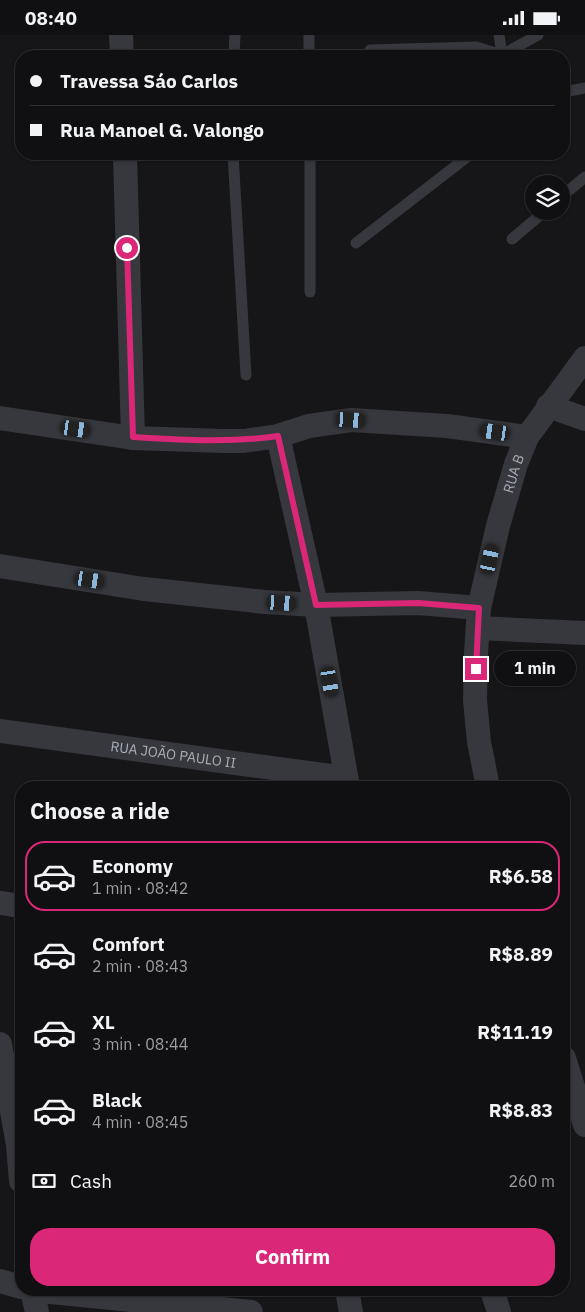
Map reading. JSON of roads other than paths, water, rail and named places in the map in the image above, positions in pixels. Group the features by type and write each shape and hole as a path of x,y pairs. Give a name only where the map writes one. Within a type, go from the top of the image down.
{"street":[{"path":"121,35 122,50"},
{"path":"124,160 133,437"},
{"name":"RUA B","path":"487,781 479,742 475,700 479,618 498,526 516,464 527,437 585,358"},
{"path":"548,406 585,419"},
{"path":"0,418 133,437 223,441 244,441 278,436 309,426 351,420 447,425 527,437"},
{"path":"278,436 316,605 347,781"},
{"path":"0,566 144,589 264,602 316,605 418,603 479,618 585,633"},
{"name":"RUA JOÃO PAULO II","path":"0,731 334,781"},
{"path":"0,903 15,905"},
{"path":"1,1058 13,1144"},
{"path":"570,1077 585,1125"},
{"path":"0,1281 15,1285"},
{"path":"33,1296 37,1312"},
{"path":"92,1296 251,1312"},
{"path":"348,1296 352,1312"},
{"path":"494,1296 499,1312"}],"lane":[{"path":"234,50 235,35"},
{"path":"309,35 309,50"},
{"path":"499,35 501,50"},
{"path":"511,50 538,35"},
{"path":"370,50 476,47 486,50"},
{"path":"570,91 585,88"},
{"path":"233,160 246,375"},
{"path":"310,160 310,292"},
{"path":"356,243 463,160"},
{"path":"570,190 585,177"},
{"path":"512,239 534,220"}]}
